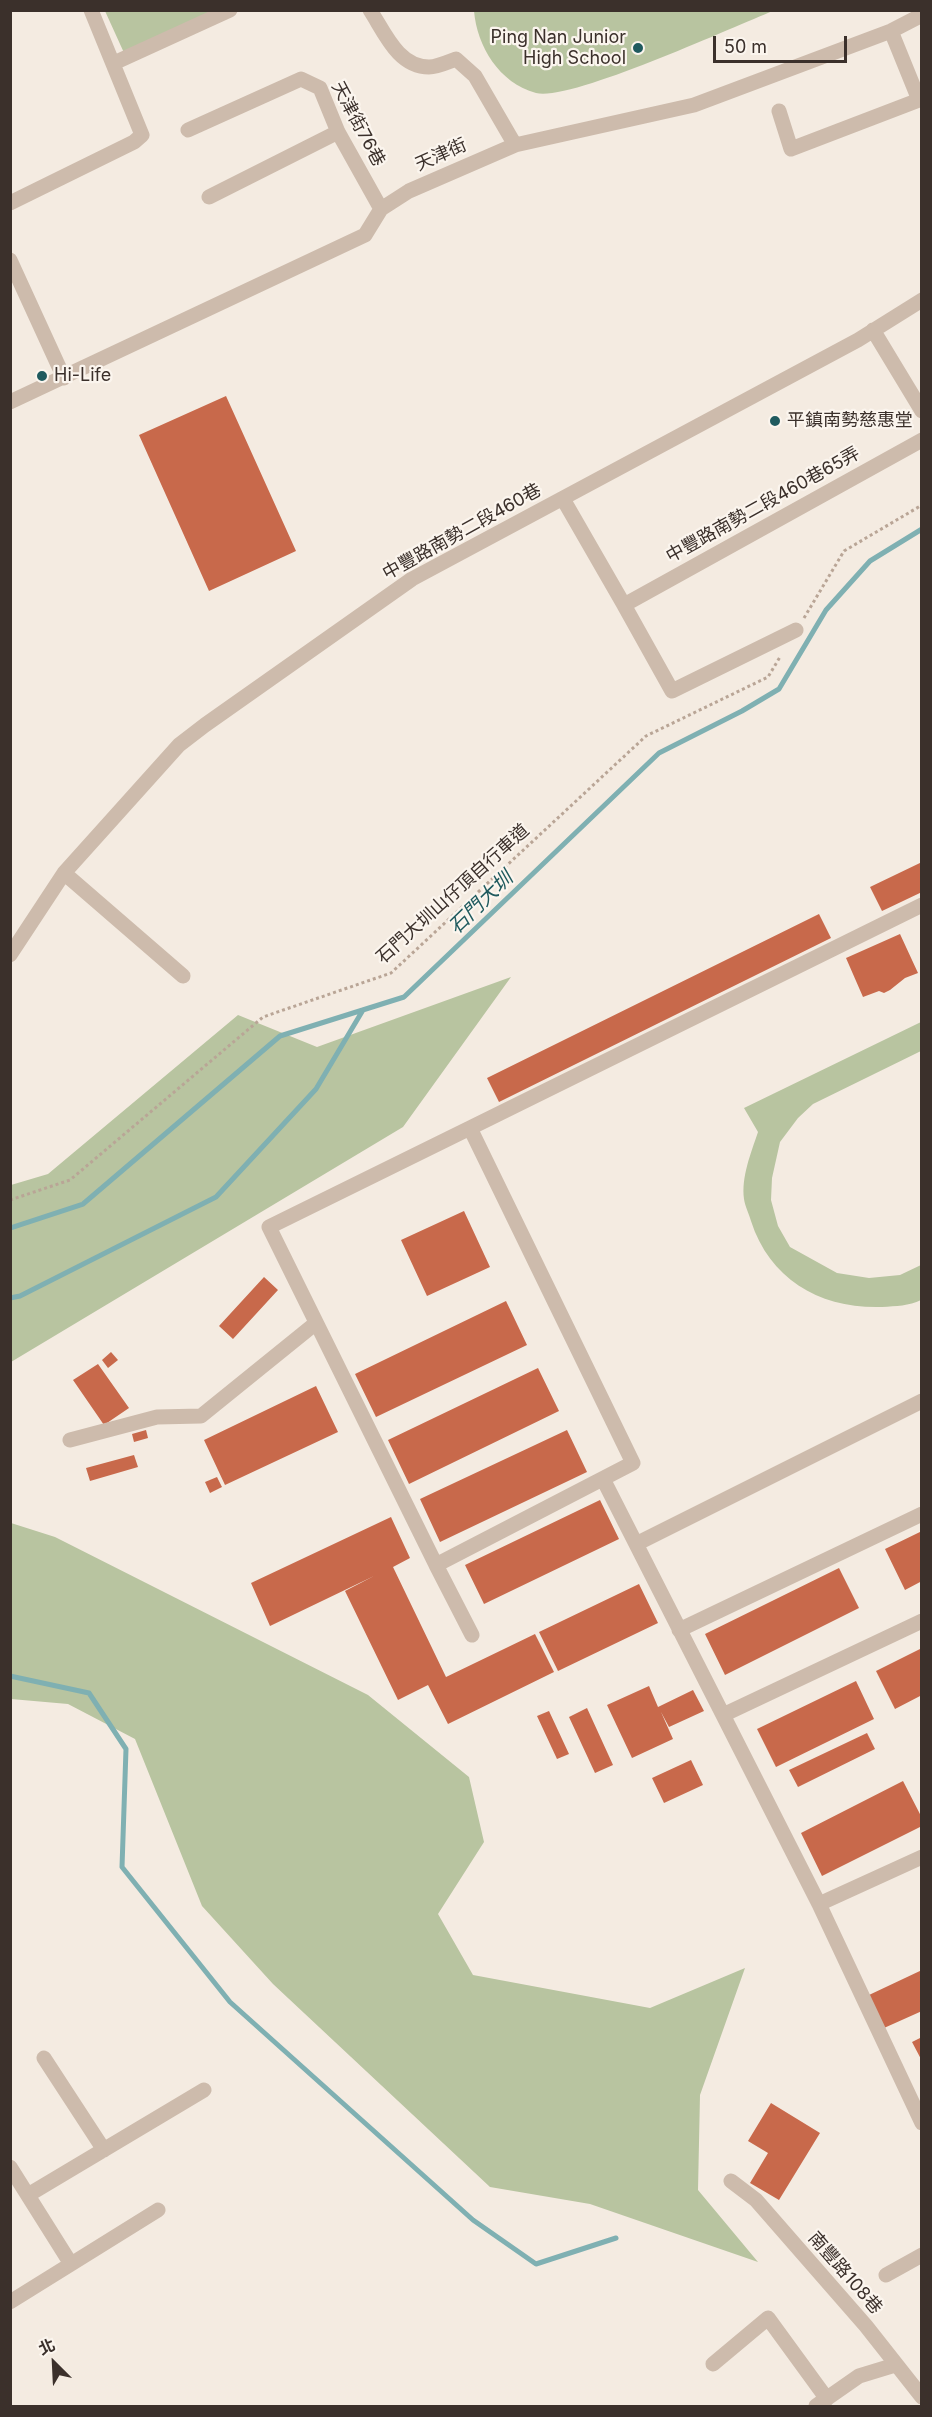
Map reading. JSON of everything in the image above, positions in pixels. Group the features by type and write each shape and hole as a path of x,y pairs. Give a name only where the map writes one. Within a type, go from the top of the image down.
{"street":[{"path":"10,203 134,142 142,135 91,10"},
{"path":"114,63 230,10"},
{"path":"370,10 400,56 415,65 431,67 456,59 475,76 515,145"},
{"name":"天津街","path":"10,402 365,235 381,209 409,191 515,145 694,105 891,31 921,15"},
{"path":"779,111 791,149 919,100 891,31"},
{"name":"天津街76巷","path":"188,130 301,79 320,88 338,132 381,209"},
{"path":"209,197 338,132"},
{"path":"10,260 64,378"},
{"name":"中豐路南勢二段460巷","path":"10,955 64,873 179,745 224,711 412,579 873,330 921,300"},
{"path":"873,330 921,411"},
{"name":"中豐路南勢二段460巷65弄","path":"624,605 921,440"},
{"path":"563,499 672,691 796,630"},
{"path":"64,873 183,976"},
{"path":"472,1635 269,1227 921,905"},
{"path":"436,1565 633,1463 470,1128"},
{"path":"70,1440 158,1417 201,1416 316,1323"},
{"path":"636,1544 921,1401"},
{"path":"603,1479 819,1904 921,2123"},
{"path":"679,1630 921,1514"},
{"path":"723,1715 921,1622"},
{"path":"819,1904 921,1857"},
{"path":"44,2058 104,2150"},
{"path":"28,2195 204,2090"},
{"path":"10,2167 71,2264"},
{"name":"南豐路108巷","path":"731,2181 756,2200 866,2326 895,2365 919,2386"},
{"path":"10,2302 158,2210"},
{"path":"886,2276 921,2255"},
{"path":"712,2364 768,2318 822,2403 859,2376 895,2365"}],"path":[{"name":"石門大圳山仔頂自行車道","path":"10,1200 70,1180 263,1017 391,972 646,736 768,678 844,551 921,505"}],"green space":[{"path":"474,10 773,11 615,75 554,93 536,93 511,81 492,61 480,37"},
{"path":"105,11 213,11 125,55"},
{"path":"511,977 403,1127 11,1362 11,1185 48,1174 238,1015 317,1047"},
{"path":"921,1022 921,1051 813,1104 798,1118 780,1142 772,1178 771,1200 778,1226 790,1247 837,1273 869,1278 900,1275 921,1265 921,1300 882,1307 838,1303 801,1287 785,1275 771,1260 760,1242 745,1204 743,1191 747,1165 758,1132 744,1108"},
{"path":"11,1523 55,1537 368,1695 469,1777 484,1842 438,1914 473,1975 650,2008 745,1968 700,2095 698,2190 758,2262 590,2204 490,2187 273,1984 202,1906 135,1739 68,1704 11,1699"}],"building":[{"path":"226,396 296,551 209,591 139,435"},
{"path":"922,862 922,892 882,911 870,887"},
{"path":"819,914 831,938 499,1102 487,1078"},
{"path":"900,934 918,973 905,978 884,993 879,991 863,997 846,958"},
{"path":"464,1211 490,1267 427,1296 401,1240"},
{"path":"264,1277 278,1290 233,1339 219,1326"},
{"path":"506,1301 527,1345 376,1417 355,1374"},
{"path":"111,1352 118,1360 108,1368 102,1360"},
{"path":"98,1364 129,1408 104,1425 73,1380"},
{"path":"538,1368 559,1411 409,1484 388,1440"},
{"path":"316,1386 338,1432 225,1485 204,1440"},
{"path":"146,1430 148,1438 134,1442 132,1434"},
{"path":"567,1430 587,1472 440,1542 420,1499"},
{"path":"134,1455 138,1467 90,1481 86,1468"},
{"path":"217,1477 222,1487 210,1493 205,1482"},
{"path":"600,1500 619,1539 484,1604 465,1565"},
{"path":"391,1517 410,1558 393,1567 446,1677 535,1634 554,1672 448,1724 428,1685 398,1700 345,1591 374,1576 270,1626 251,1583"},
{"path":"922,1531 922,1581 905,1590 885,1549"},
{"path":"839,1568 859,1608 725,1675 705,1634"},
{"path":"639,1584 658,1623 558,1671 539,1632"},
{"path":"922,1648 922,1695 895,1709 876,1671"},
{"path":"856,1681 874,1719 776,1767 757,1729"},
{"path":"649,1686 658,1707 693,1690 704,1711 669,1727 661,1712 673,1739 632,1758 607,1705"},
{"path":"587,1708 613,1765 595,1773 569,1717"},
{"path":"549,1711 569,1754 557,1759 537,1716"},
{"path":"867,1733 875,1749 798,1787 789,1770"},
{"path":"691,1760 703,1785 664,1803 652,1778"},
{"path":"903,1781 922,1818 922,1826 822,1876 801,1833"},
{"path":"922,1970 922,2011 884,2028 869,1995"},
{"path":"922,2037 922,2061 912,2042"},
{"path":"771,2103 820,2133 779,2200 750,2183 768,2153 748,2141"}],"waterway":[{"name":"石門大圳","path":"10,1228 83,1204 280,1036 404,997 659,753 742,711 779,689 826,610 870,561 922,529"},
{"path":"10,1298 20,1296 216,1197 316,1089 363,1010"},
{"path":"10,1676 89,1693 126,1749 122,1867 230,2002 473,2220 536,2264 616,2238"}],"place":[{"name":"Ping Nan Junior High School","path":"638,48"},
{"name":"Hi-Life","path":"42,376"},
{"name":"平鎮南勢慈惠堂","path":"775,421"}]}
